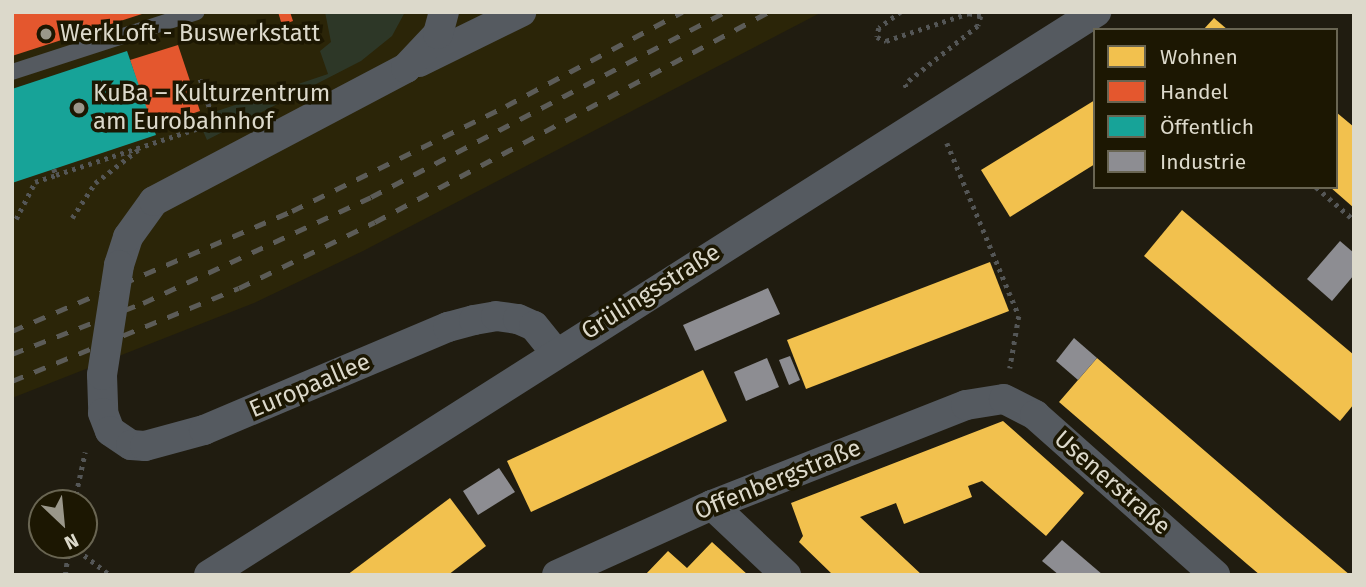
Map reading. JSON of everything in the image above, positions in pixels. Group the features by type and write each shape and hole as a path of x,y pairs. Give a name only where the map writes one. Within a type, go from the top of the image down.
{"street":[{"path":"406,68 438,34 444,12"},
{"path":"103,413 102,375 120,265 133,226 154,201 406,68 522,12"},
{"name":"Grülingsstraße","path":"209,575 555,352 1096,12"},
{"name":"Europaallee","path":"103,413 110,430 131,445 171,441 447,327 496,316 534,326 555,352"},
{"name":"Offenbergstraße","path":"557,575 712,505 966,405 1004,399"},
{"name":"Usenerstraße","path":"1004,399 1035,415 1215,575"},
{"path":"712,505 786,575"}],"lane":[{"path":"12,72 198,12"}],"path":[{"path":"901,12 879,28 877,37 886,41 969,13 981,16 978,26 905,84 908,90"},
{"path":"16,219 35,182 55,172 142,147 214,122 199,76"},
{"path":"946,140 1019,316 1004,399"},
{"path":"72,218 95,183 142,147"},
{"path":"1318,189 1354,220"},
{"path":"76,489 79,465 103,413"},
{"path":"89,559 110,575"}],"shaded area":[{"path":"12,12 822,12 363,251 254,303 12,398"}],"green space":[{"path":"325,12 405,12 392,36 361,61 207,140 203,131 218,124 214,112 328,74 320,51 331,42"}],"building: Wohnen":[{"path":"1214,18 1226,28 1205,28"},
{"path":"1093,101 1093,165 1010,217 981,170"},
{"path":"1338,114 1354,127 1354,208 1332,189 1338,189"},
{"path":"1182,210 1354,355 1354,404 1340,421 1144,256"},
{"path":"990,262 1009,311 806,389 787,340"},
{"path":"1097,358 1350,575 1260,575 1247,564 1059,402"},
{"path":"703,370 727,421 531,512 507,461"},
{"path":"1003,421 1084,493 1046,536 982,481 968,486 972,497 904,524 896,503 860,517 922,575 833,575 799,542 803,536 791,503"},
{"path":"450,498 486,546 448,575 347,575"},
{"path":"712,542 748,575 645,575 668,551 687,568"}],"building: Handel":[{"name":"WerkLoft - Buswerkstatt","path":"12,12 145,12 145,13 12,56"},
{"path":"278,12 290,12 293,21 282,25"},
{"path":"178,45 200,111 152,127 130,60"}],"building: Öffentlich":[{"name":"KuBa – Kulturzentrum am Eurobahnhof","path":"127,51 156,135 12,183 12,89"}],"building: Industrie":[{"path":"1340,241 1354,253 1354,275 1332,301 1307,279"},
{"path":"768,288 780,314 695,351 683,325"},
{"path":"1074,338 1097,358 1078,380 1056,361"},
{"path":"790,356 800,380 789,385 779,360"},
{"path":"767,358 779,387 746,401 734,372"},
{"path":"499,468 515,492 478,515 463,491"},
{"path":"1062,540 1103,575 1059,575 1042,561"}],"railway":[{"path":"12,331 292,211 506,106 682,12"},
{"path":"12,354 143,303 371,197 725,12"},
{"path":"12,381 239,288 375,222 769,12"}],"place":[{"name":"WerkLoft - Buswerkstatt","path":"46,34"},
{"name":"KuBa – Kulturzentrum am Eurobahnhof","path":"79,108"}]}
